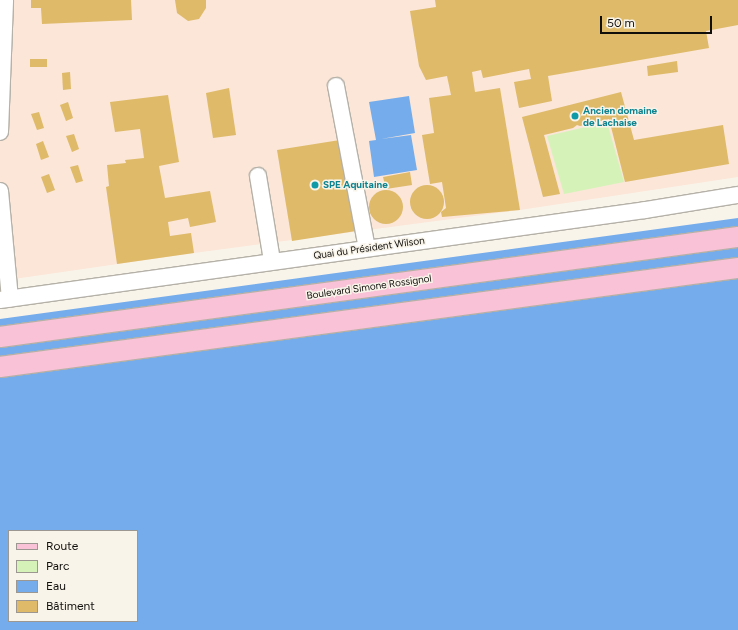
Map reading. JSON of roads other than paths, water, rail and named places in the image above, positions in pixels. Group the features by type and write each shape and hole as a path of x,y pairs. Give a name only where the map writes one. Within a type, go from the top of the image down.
{"main road":[{"name":"Boulevard Simone Rossignol","path":"0,337 738,237"},
{"path":"0,368 738,268"}],"street":[{"path":"0,132 5,0"},
{"path":"336,86 367,248"},
{"path":"258,176 272,261"},
{"path":"0,191 5,299"},
{"name":"Quai du Président Wilson","path":"5,299 645,210 738,195"}],"water":[{"path":"409,96 415,133 381,139 411,135 417,170 374,177 369,141 376,140 369,102"},
{"path":"738,218 738,630 0,630 0,319"}],"place":[{"name":"Ancien domaine de Lachaise","path":"575,116"},
{"name":"SPE Aquitaine","path":"315,185"}]}
